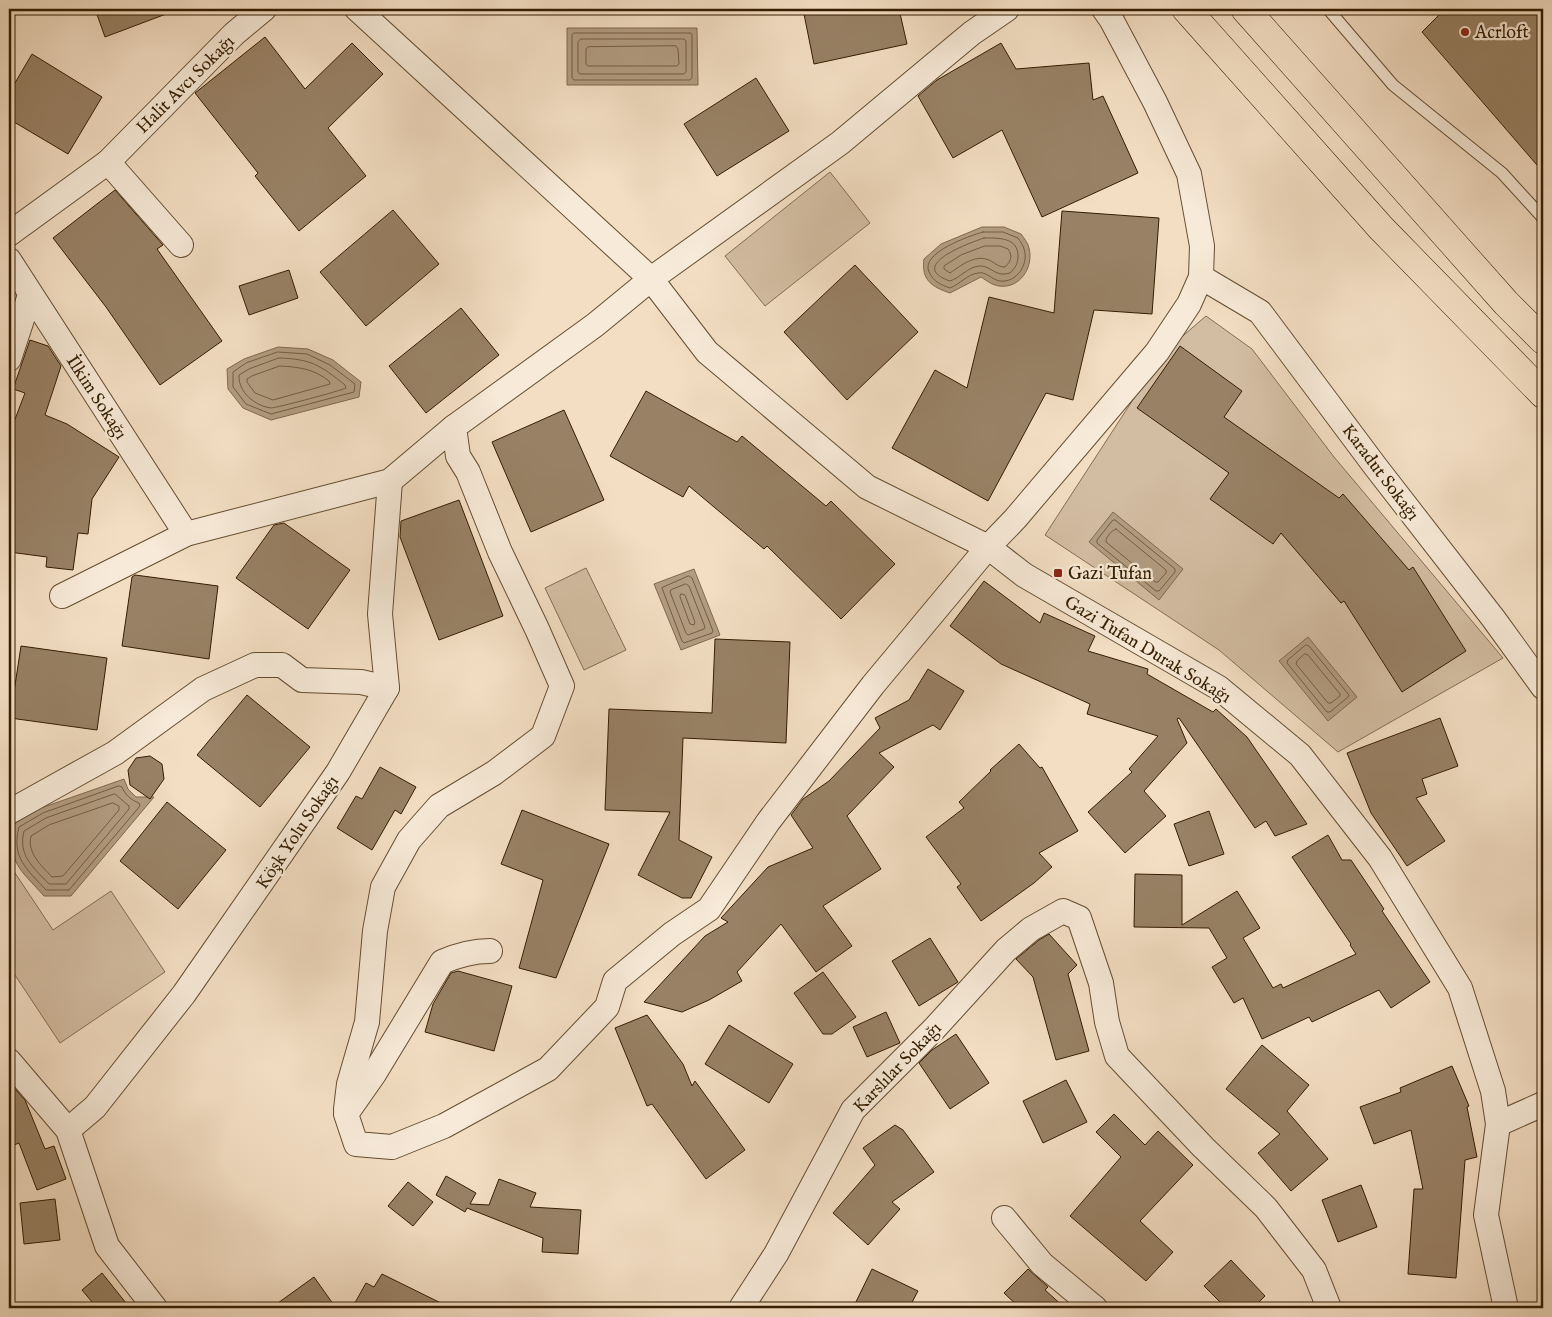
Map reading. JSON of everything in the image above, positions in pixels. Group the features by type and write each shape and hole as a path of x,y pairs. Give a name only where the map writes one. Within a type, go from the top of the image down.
{"highway":[{"path":"1186,9 1381,228 1543,394"},
{"path":"1245,9 1506,303 1543,340"},
{"path":"1506,303 1543,321"}],"street":[{"name":"Halit Avcı Sokağı","path":"9,234 108,162 234,34 264,9"},
{"name":"Gazi Tufan Durak Sokağı","path":"357,9 651,279 707,352 867,487 988,546 1024,575 1219,688 1300,755 1380,858 1460,988 1493,1091 1498,1124 1486,1214 1506,1308"},
{"path":"62,596 186,534 390,482 454,427 594,325 651,279 840,143 972,33 1007,9"},
{"path":"454,427 458,456 468,472 500,552 562,686 543,736 494,773 439,806 409,840 383,887 375,932 367,1022 349,1084 346,1114 356,1144 392,1148 444,1126 548,1069 607,1008 615,981 672,934 709,908 768,822 873,685 988,546 1015,519 1157,352 1189,304 1201,277 1202,246 1189,174 1155,102 1104,9"},
{"path":"108,162 180,245"},
{"name":"İlkim Sokağı","path":"9,260 186,534"},
{"name":"Karadut Sokağı","path":"1201,277 1260,312 1493,618 1543,687"},
{"path":"9,359 30,294"},
{"path":"9,812 115,753 203,689 254,665 282,665 302,680 361,682 387,688 380,614 390,482"},
{"name":"Köşk Yolu Sokağı","path":"68,1130 96,1107 184,994 338,772 387,688"},
{"name":"Karslılar Sokağı","path":"741,1308 776,1254 853,1110 934,1029 1006,950 1032,928 1063,911 1079,918 1090,946 1101,983 1107,1022 1117,1056 1203,1147 1266,1208 1314,1270 1329,1308"},
{"path":"346,1114 374,1074 442,962 460,954 490,951"},
{"path":"9,1061 68,1130 107,1246 155,1308"},
{"path":"1498,1124 1543,1104"},
{"path":"1004,1218 1042,1264 1095,1308"}],"lane":[{"path":"1328,9 1393,85 1502,172 1543,218"}],"shaded area":[{"path":"830,172 870,223 765,306 725,256"},
{"path":"1206,316 1252,349 1334,457 1503,658 1338,752 1219,650 1045,535 1164,352"},
{"path":"586,568 626,650 584,670 545,588"},
{"path":"9,864 53,930 111,891 165,972 60,1043 9,966"}],"water":[{"path":"567,28 697,28 698,85 567,85"},
{"path":"982,227 1004,227 1021,234 1028,244 1030,255 1024,275 1013,284 1007,286 992,284 981,277 950,293 929,282 924,272 924,259 941,244"},
{"path":"278,347 308,349 333,360 361,382 359,397 271,420 243,408 228,389 227,369 244,359"},
{"path":"1113,512 1183,569 1159,600 1089,542"},
{"path":"694,569 720,635 681,650 654,584"},
{"path":"1308,637 1357,697 1328,721 1279,661"},
{"path":"124,779 128,789 136,797 154,797 71,896 44,896 22,872 14,857 12,837 14,824 41,808"}],"building":[{"path":"95,9 174,9 174,11 105,37"},
{"path":"803,9 899,9 907,44 814,64"},
{"path":"1445,9 1543,9 1543,172 1422,32"},
{"path":"265,37 305,89 352,43 383,74 328,128 366,176 299,231 255,176 258,173 195,93"},
{"path":"1001,43 1016,69 1089,63 1093,100 1103,96 1138,173 1042,217 1002,130 953,158 918,96 937,80"},
{"path":"32,54 102,97 68,154 9,119 9,93"},
{"path":"756,78 789,131 717,176 684,124"},
{"path":"115,190 163,245 157,249 222,341 160,385 106,307 53,238"},
{"path":"393,210 439,264 366,326 320,272"},
{"path":"1062,211 1159,218 1152,314 1094,310 1073,400 1046,393 988,501 892,448 935,370 967,388 989,297 1054,313"},
{"path":"855,265 918,332 847,400 784,332"},
{"path":"289,270 298,298 249,315 239,286"},
{"path":"461,308 499,355 426,413 389,366"},
{"path":"30,340 48,346 61,366 45,415 67,424 119,457 92,499 88,534 78,533 73,570 46,567 47,557 9,552 9,435 25,393 13,389"},
{"path":"1180,346 1242,391 1224,417 1339,498 1343,494 1409,570 1413,567 1466,651 1402,692 1344,601 1341,603 1281,533 1273,544 1210,499 1229,473 1137,408"},
{"path":"646,391 737,442 742,436 826,506 831,501 895,564 841,619 767,546 764,549 689,486 683,497 610,456"},
{"path":"564,410 604,500 531,532 492,442"},
{"path":"459,500 503,616 439,640 400,537 401,521"},
{"path":"284,523 350,570 308,629 236,578 274,525"},
{"path":"135,575 218,586 209,659 122,646 132,577"},
{"path":"984,581 1040,623 1044,613 1095,636 1088,651 1148,669 1147,674 1213,712 1216,709 1247,737 1307,824 1275,836 1266,821 1255,828 1179,718 1177,719 1187,743 1144,791 1166,816 1125,853 1088,812 1132,772 1129,769 1158,736 1087,714 1090,704 1001,664 950,626"},
{"path":"715,639 790,642 786,743 683,738 679,840 712,857 691,898 682,898 638,875 670,812 605,810 609,709 712,713"},
{"path":"21,646 107,658 97,730 10,718"},
{"path":"928,669 964,691 940,730 933,725 879,753 894,767 847,816 881,869 823,906 852,946 816,972 781,924 737,972 742,981 709,1000 682,1012 644,1002 705,936 728,922 721,918 768,867 813,848 791,815 803,799 829,781 880,728 875,718 909,700"},
{"path":"247,695 310,747 260,807 197,755"},
{"path":"1440,718 1458,766 1422,779 1427,794 1416,798 1445,841 1407,866 1371,813 1347,753"},
{"path":"1019,744 1040,768 1042,767 1078,831 1039,853 1052,867 1034,883 981,921 957,887 961,884 926,837 964,808 959,802"},
{"path":"150,756 162,764 164,779 150,799 130,785 128,770 136,758"},
{"path":"380,767 416,787 401,814 395,810 372,850 337,828 356,796 362,799"},
{"path":"167,802 226,850 178,909 120,861"},
{"path":"522,810 609,844 556,978 519,968 543,880 501,864"},
{"path":"1209,811 1224,854 1189,866 1174,824"},
{"path":"1328,835 1342,860 1351,860 1384,909 1382,911 1430,982 1391,1008 1379,990 1312,1022 1309,1017 1262,1039 1243,998 1234,1003 1212,967 1227,958 1209,928 1134,927 1135,874 1182,875 1182,925 1237,891 1260,928 1243,938 1273,988 1281,984 1283,988 1356,954 1292,857"},
{"path":"1049,934 1077,965 1068,974 1089,1051 1056,1060 1033,977 1016,959"},
{"path":"930,938 958,982 919,1006 892,961"},
{"path":"458,971 512,986 494,1051 425,1032 433,1004 451,973"},
{"path":"823,972 856,1017 832,1034 823,1034 794,993"},
{"path":"886,1012 900,1043 867,1057 853,1027"},
{"path":"647,1015 683,1064 692,1086 695,1081 745,1150 706,1179 652,1104 647,1106 615,1028"},
{"path":"729,1025 793,1064 769,1103 705,1064"},
{"path":"956,1034 989,1083 950,1109 919,1063 932,1050"},
{"path":"1262,1045 1309,1085 1287,1111 1328,1159 1291,1191 1258,1153 1280,1134 1226,1089"},
{"path":"1452,1066 1469,1106 1467,1107 1477,1157 1465,1160 1456,1278 1408,1274 1414,1189 1423,1189 1411,1130 1374,1144 1360,1107 1401,1092 1400,1088"},
{"path":"1066,1080 1087,1122 1043,1143 1023,1101"},
{"path":"9,1082 25,1100 45,1149 54,1146 66,1179 37,1190 19,1143 9,1147"},
{"path":"1114,1114 1145,1145 1158,1131 1193,1165 1140,1221 1173,1252 1146,1281 1070,1216 1121,1157 1096,1132"},
{"path":"895,1125 903,1130 934,1172 892,1202 900,1209 868,1245 833,1213 875,1165 863,1148"},
{"path":"446,1176 476,1193 470,1204 489,1205 499,1179 536,1193 530,1207 581,1210 578,1254 542,1252 543,1238 467,1208 465,1212 436,1195"},
{"path":"408,1182 433,1202 413,1226 388,1206"},
{"path":"1361,1185 1377,1227 1338,1242 1322,1200"},
{"path":"55,1199 60,1240 24,1244 20,1203"},
{"path":"1231,1260 1265,1296 1253,1308 1226,1308 1204,1286"},
{"path":"872,1269 918,1291 909,1308 853,1308"},
{"path":"1028,1269 1048,1287 1045,1290 1065,1308 1020,1308 1004,1293"},
{"path":"102,1273 130,1308 97,1308 82,1290"},
{"path":"382,1274 451,1308 352,1308 366,1283 374,1287"},
{"path":"314,1277 336,1308 271,1308"}],"place":[{"name":"Acrloft","path":"1465,32"},
{"name":"Gazi Tufan","path":"1058,573"}]}
